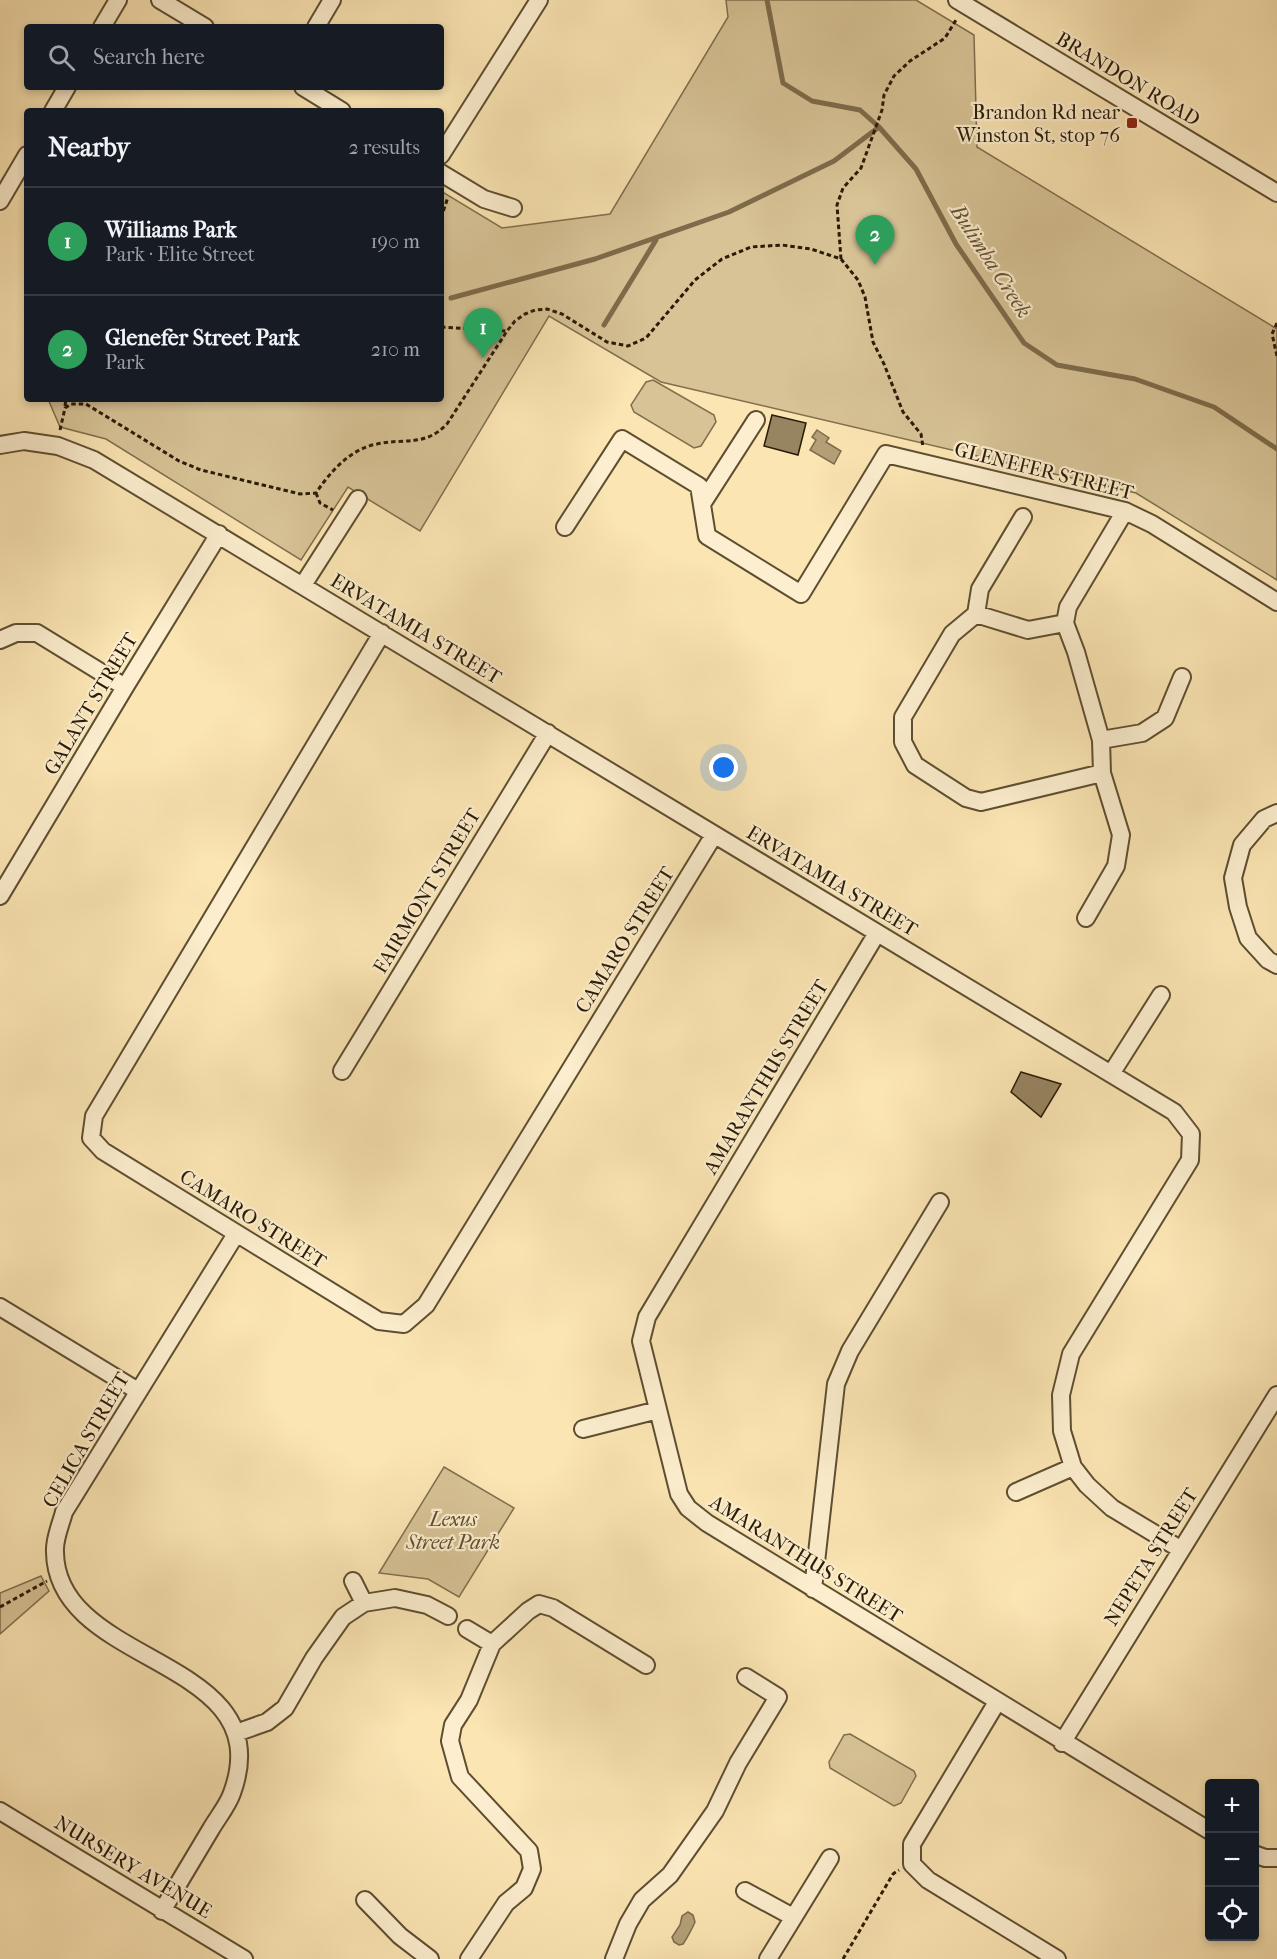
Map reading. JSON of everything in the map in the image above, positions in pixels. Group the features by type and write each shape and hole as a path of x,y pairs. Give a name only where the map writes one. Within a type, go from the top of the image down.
{"street":[{"path":"104,24 118,0"},
{"path":"160,0 199,24"},
{"path":"318,24 332,0"},
{"path":"444,150 538,0"},
{"name":"BRANDON ROAD","path":"964,2 1277,193"},
{"path":"55,108 65,90"},
{"path":"308,90 337,108"},
{"path":"0,201 24,160"},
{"path":"447,177 484,199 513,208"},
{"path":"702,504 756,420"},
{"path":"565,527 622,439 699,486 702,504"},
{"name":"ERVATAMIA STREET","path":"0,445 24,441 58,446 94,460 1174,1112 1191,1134 1190,1160 1071,1354 1061,1395 1062,1431 1073,1467 1087,1485 1112,1508 1180,1550"},
{"name":"GLENEFER STREET","path":"702,504 707,536 801,594 886,454 1125,511 1152,524 1277,602"},
{"path":"303,585 358,499"},
{"path":"1086,918 1116,866 1121,834 1102,773 1101,740 1076,652 1065,623 1068,607 1125,511"},
{"path":"1023,517 980,590 976,614 952,634 903,717 903,742 915,765 966,798 981,802 1102,773"},
{"name":"GALANT STREET","path":"0,896 124,687 219,534"},
{"path":"976,614 1028,630 1065,623"},
{"path":"0,640 16,633 37,633 124,687"},
{"name":"CAMARO STREET","path":"382,633 94,1116 91,1138 103,1151 236,1234 379,1321 404,1324 426,1305 714,835"},
{"path":"1101,740 1142,733 1165,717 1182,677"},
{"name":"FAIRMONT STREET","path":"342,1071 548,733"},
{"path":"1277,813 1264,819 1242,845 1233,878 1238,907 1248,938 1268,960 1277,965"},
{"name":"AMARANTHUS STREET","path":"877,933 647,1317 641,1341 679,1494 688,1508 707,1523 1062,1743 1205,1829"},
{"path":"1111,1074 1161,995"},
{"path":"813,1589 836,1384 850,1352 940,1202"},
{"name":"CELICA STREET","path":"162,1911 232,1794 239,1763 237,1734 219,1706 199,1686 96,1625 73,1604 60,1576 54,1551 64,1512 236,1234"},
{"path":"0,1306 138,1391"},
{"name":"NEPETA STREET","path":"1062,1743 1277,1395"},
{"path":"583,1429 658,1410"},
{"path":"1016,1492 1073,1467"},
{"path":"353,1581 364,1603"},
{"path":"237,1734 267,1722 285,1708 343,1617 364,1603 395,1598 427,1605 448,1616"},
{"path":"469,1959 506,1903 524,1887 532,1869 529,1851 460,1777 450,1741 453,1725 469,1700 492,1644 539,1604 553,1608 646,1665"},
{"path":"467,1629 492,1644"},
{"path":"614,1959 628,1924 642,1900 670,1875 715,1811 738,1763 778,1697 746,1677"},
{"path":"997,1702 912,1844 912,1864 927,1880 1057,1959"},
{"name":"NURSERY AVENUE","path":"0,1811 244,1959"},
{"path":"1259,1856 1277,1858"},
{"path":"768,1959 830,1858"},
{"path":"745,1891 793,1917"},
{"path":"365,1899 400,1936 430,1959"}],"path":[{"path":"841,259 837,206 843,188 861,168 882,111 884,95 894,76 910,61 945,38 964,2"},
{"path":"444,198 447,177"},
{"path":"65,408 71,404 86,404 179,461 201,470 300,494 316,493 343,461 360,450 376,444 418,441 438,434 447,424 507,331 525,314 547,309 562,314 606,342 628,346 646,338 695,280 722,259 751,247 782,245 811,249 841,259 858,280 866,297 873,342 903,412 921,434 926,463"},
{"path":"1277,323 1272,334 1277,356"},
{"path":"444,327 507,331"},
{"path":"58,446 66,402"},
{"path":"316,493 320,503 347,516"},
{"path":"0,1606 43,1582 60,1576"},
{"path":"843,1959 893,1874 912,1864"}],"green space":[{"path":"726,0 916,0 974,35 977,147 1277,329 1277,580 1136,493 661,382 549,316 420,531 348,487 301,560 106,439 60,427 49,402 444,402 444,193 502,228 610,214 728,17"},
{"path":"653,380 714,415 716,422 701,446 694,448 634,412 631,405 646,382"},
{"name":"Lexus Street Park","path":"444,1467 514,1508 459,1597 428,1579 379,1573"},
{"path":"41,1576 49,1591 0,1634 0,1593"},
{"path":"850,1734 914,1771 916,1776 901,1803 894,1806 830,1768 829,1762 844,1735"}],"shaded area":[{"path":"817,430 829,438 826,442 841,451 834,464 810,450 816,440 812,437"},
{"path":"688,1912 693,1915 695,1922 683,1944 679,1945 672,1937 680,1925 682,1916"}],"building":[{"path":"772,415 806,423 798,455 764,446"},
{"path":"1021,1072 1061,1084 1041,1117 1011,1092"}],"waterway":[{"name":"Bulimba Creek","path":"767,0 783,83 812,101 860,110 879,127 916,169 956,244 1024,343 1057,365 1135,379 1214,407 1277,449"},
{"path":"451,298 595,259 729,212 834,161 879,127"},
{"path":"604,325 656,240"}],"place":[{"name":"Brandon Rd near Winston St, stop 76","path":"1132,123"},
{"name":"Glenefer Street Park","path":"875,265"},
{"name":"Williams Park","path":"483,358"}]}
